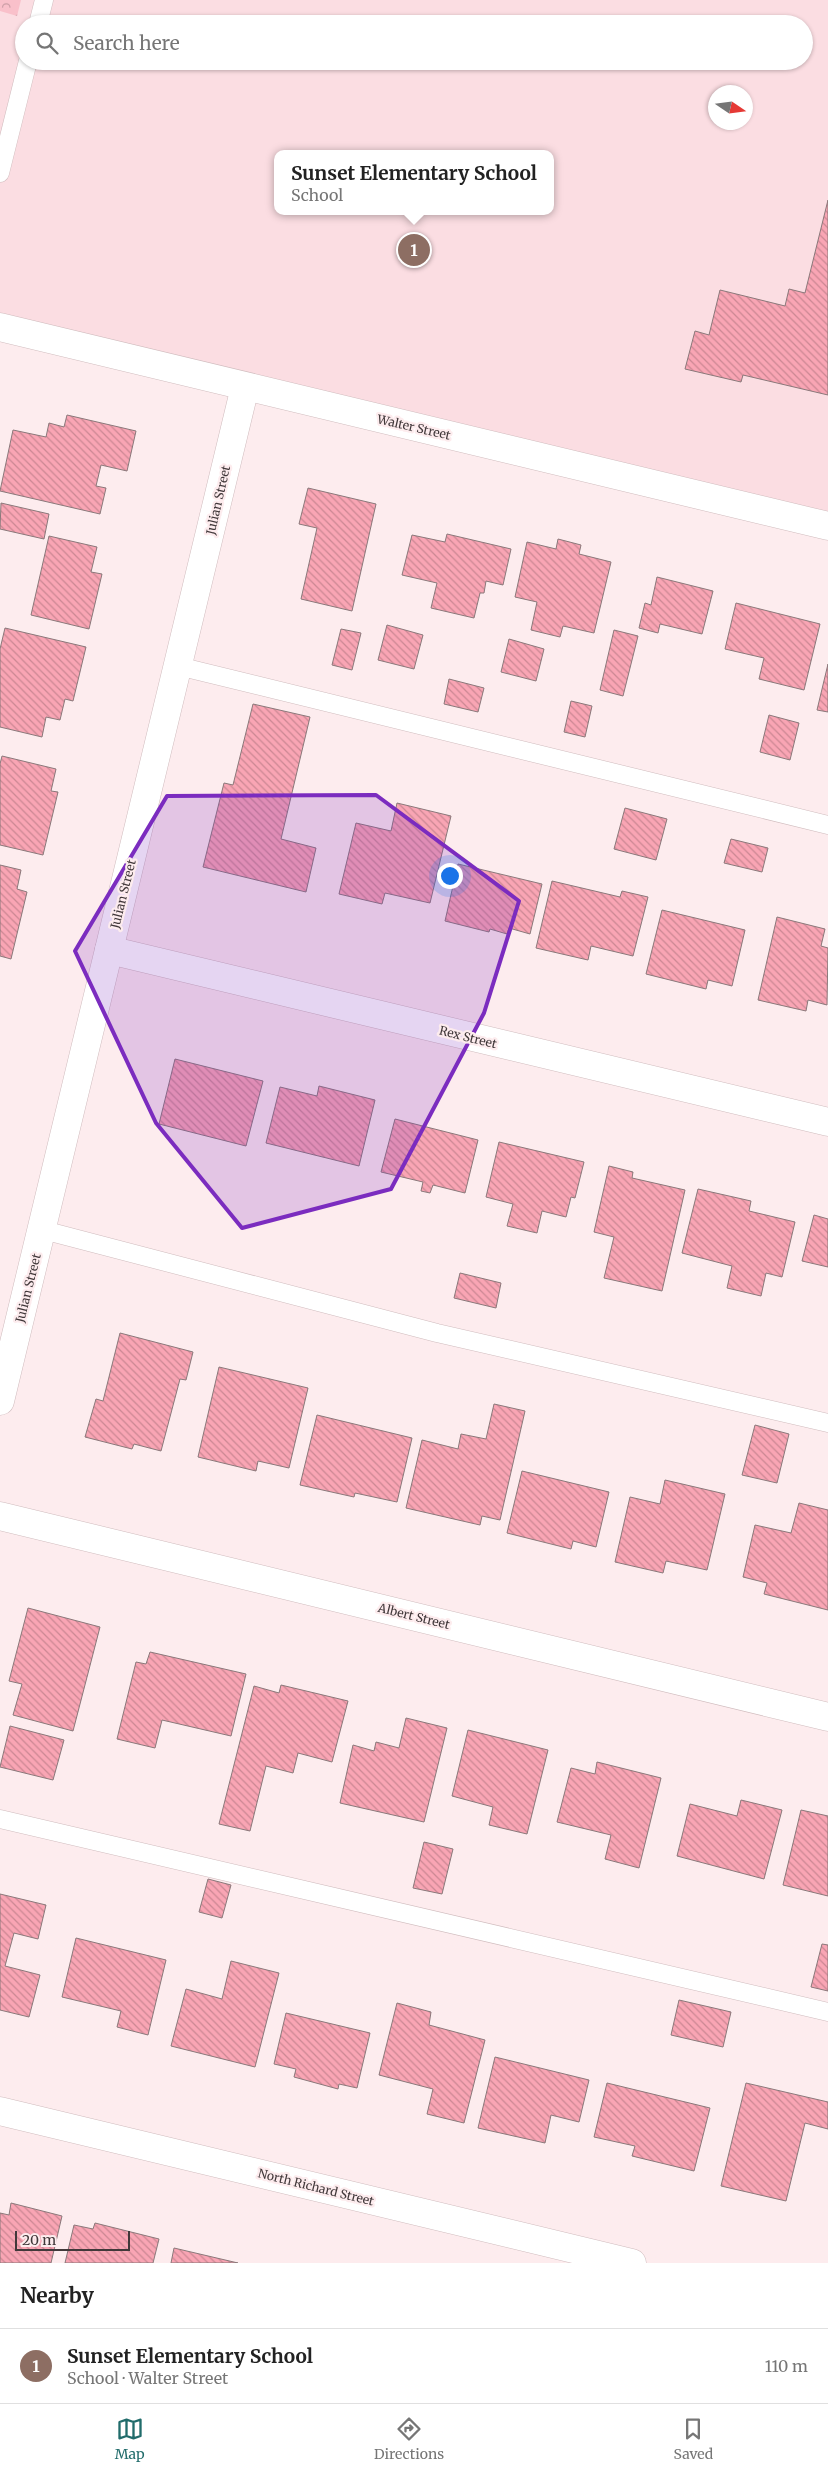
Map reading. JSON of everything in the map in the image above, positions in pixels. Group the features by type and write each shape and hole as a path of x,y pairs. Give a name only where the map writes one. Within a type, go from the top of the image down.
{"street":[{"name":"Walter Street","path":"0,327 828,526"},
{"name":"Julian Street","path":"0,1401 43,1230 245,387"},
{"name":"Rex Street","path":"109,950 828,1122"},
{"name":"Albert Street","path":"0,1516 828,1717"},
{"name":"North Richard Street","path":"0,2111 632,2263"}],"lane":[{"path":"40,15 44,0"},
{"path":"0,172 26,70"},
{"path":"178,666 828,825"},
{"path":"43,1230 437,1333 828,1423"},
{"path":"0,1819 828,2012"}],"highlighted area":[{"path":"376,795 519,901 484,1013 391,1189 242,1228 156,1123 75,951 167,796"}],"shaded area":[{"path":"0,0 828,0 828,526 0,327"}],"green space":[{"path":"0,0 21,0 17,15 0,11"}],"building":[{"path":"828,200 828,395 743,375 741,382 685,369 695,331 709,335 720,290 785,306 789,289 805,293"},
{"path":"67,415 136,431 127,471 101,465 96,486 106,488 100,514 0,491 13,430 46,437 49,423 64,427"},
{"path":"308,488 376,504 352,611 301,599 317,528 299,524"},
{"path":"1,503 49,514 44,539 0,529"},
{"path":"447,534 511,549 503,585 486,581 484,593 480,593 474,618 431,608 437,583 402,575 412,535 445,542"},
{"path":"49,536 97,547 91,572 102,574 89,629 31,615"},
{"path":"558,539 581,545 579,554 611,562 594,633 563,626 560,637 531,630 537,602 515,597 527,542 556,549"},
{"path":"657,577 713,591 702,634 660,624 658,633 639,628 645,603 651,605"},
{"path":"736,603 820,624 804,690 759,679 764,658 725,649"},
{"path":"387,625 423,635 414,669 378,660"},
{"path":"5,628 86,647 73,701 65,699 60,720 46,717 42,737 0,727 0,649"},
{"path":"341,629 361,633 352,670 332,665"},
{"path":"614,630 638,636 623,696 600,690"},
{"path":"509,639 544,649 536,681 501,672"},
{"path":"828,664 828,712 817,710"},
{"path":"449,679 484,688 478,712 444,704"},
{"path":"571,701 592,706 585,737 564,732"},
{"path":"253,704 310,717 281,839 316,848 306,892 203,867 224,783 233,785"},
{"path":"769,715 799,723 790,760 760,752"},
{"path":"2,756 56,769 51,791 58,792 43,855 0,845 0,764"},
{"path":"397,803 451,816 430,903 385,893 382,904 339,894 356,823 391,831"},
{"path":"625,808 667,819 656,860 614,849"},
{"path":"731,839 768,848 762,872 724,863"},
{"path":"458,864 542,884 530,934 509,928 507,934 490,929 489,932 445,921"},
{"path":"0,865 21,870 17,889 27,892 11,959 0,956"},
{"path":"552,881 620,897 622,891 648,897 633,956 591,946 588,960 536,948"},
{"path":"662,910 745,930 732,986 708,980 706,989 646,974"},
{"path":"777,917 825,929 821,946 828,948 827,1005 808,1000 806,1011 758,1000"},
{"path":"175,1059 263,1081 246,1146 159,1124"},
{"path":"319,1086 375,1100 359,1166 266,1143 280,1087 317,1096"},
{"path":"395,1119 478,1140 465,1193 433,1185 430,1193 421,1191 423,1182 381,1172"},
{"path":"499,1142 584,1162 575,1198 571,1197 566,1217 542,1211 537,1233 507,1226 513,1204 486,1197"},
{"path":"609,1166 633,1172 632,1178 685,1190 662,1291 604,1278 614,1237 594,1232"},
{"path":"698,1189 751,1201 749,1211 795,1222 782,1277 766,1273 761,1296 727,1288 732,1266 682,1253"},
{"path":"814,1215 828,1219 828,1267 802,1261"},
{"path":"460,1273 501,1283 496,1308 454,1298"},
{"path":"120,1333 193,1352 186,1380 180,1379 161,1451 134,1444 132,1449 85,1437 96,1399 103,1401"},
{"path":"219,1367 308,1388 289,1468 258,1461 256,1471 198,1457"},
{"path":"494,1404 525,1411 500,1520 482,1516 480,1525 406,1508 422,1440 458,1449 461,1434 486,1439"},
{"path":"317,1415 412,1438 397,1502 355,1493 354,1497 300,1485"},
{"path":"755,1425 789,1434 777,1483 742,1475"},
{"path":"522,1471 609,1492 596,1547 573,1541 571,1549 507,1533"},
{"path":"665,1480 725,1494 707,1570 666,1561 663,1573 615,1562 630,1497 660,1504"},
{"path":"799,1503 828,1510 828,1610 764,1594 767,1583 743,1577 755,1525 791,1533"},
{"path":"28,1608 100,1627 73,1731 13,1715 22,1684 9,1681"},
{"path":"150,1652 246,1674 231,1736 162,1720 155,1748 117,1739 136,1662 146,1664"},
{"path":"281,1685 348,1701 332,1762 298,1753 293,1773 266,1766 250,1831 219,1824 254,1686 279,1693"},
{"path":"406,1718 447,1728 424,1822 340,1803 353,1745 374,1751 376,1742 399,1748"},
{"path":"10,1726 64,1740 53,1780 0,1767"},
{"path":"468,1730 548,1750 527,1834 489,1825 493,1807 452,1796"},
{"path":"597,1762 661,1778 639,1868 605,1859 611,1835 557,1822 571,1768 595,1774"},
{"path":"741,1800 782,1810 764,1879 677,1856 690,1804 737,1816"},
{"path":"801,1810 828,1816 828,1896 783,1885"},
{"path":"424,1842 453,1849 442,1894 413,1888"},
{"path":"208,1879 231,1885 222,1918 199,1912"},
{"path":"0,1894 46,1905 38,1939 14,1933 5,1966 40,1975 29,2017 0,2010"},
{"path":"76,1938 166,1960 148,2035 117,2027 121,2011 62,1997"},
{"path":"822,1944 828,1945 828,1991 811,1987"},
{"path":"231,1961 279,1973 255,2067 171,2046 186,1989 222,1999"},
{"path":"679,2000 731,2012 723,2047 671,2035"},
{"path":"397,2003 431,2012 429,2025 485,2040 464,2123 427,2114 433,2089 379,2075"},
{"path":"286,2013 370,2033 357,2088 339,2084 338,2089 294,2077 296,2069 274,2064"},
{"path":"495,2057 589,2080 579,2122 551,2115 545,2143 478,2128"},
{"path":"607,2083 710,2108 694,2171 632,2156 635,2146 594,2137"},
{"path":"746,2083 828,2102 828,2129 805,2123 786,2201 721,2186"},
{"path":"11,2203 62,2216 51,2263 0,2263 0,2213 9,2215"},
{"path":"95,2223 159,2239 153,2263 65,2263 74,2225 93,2229"},
{"path":"174,2248 238,2263 171,2263"}],"place":[{"name":"Sunset Elementary School","path":"414,250"}]}
